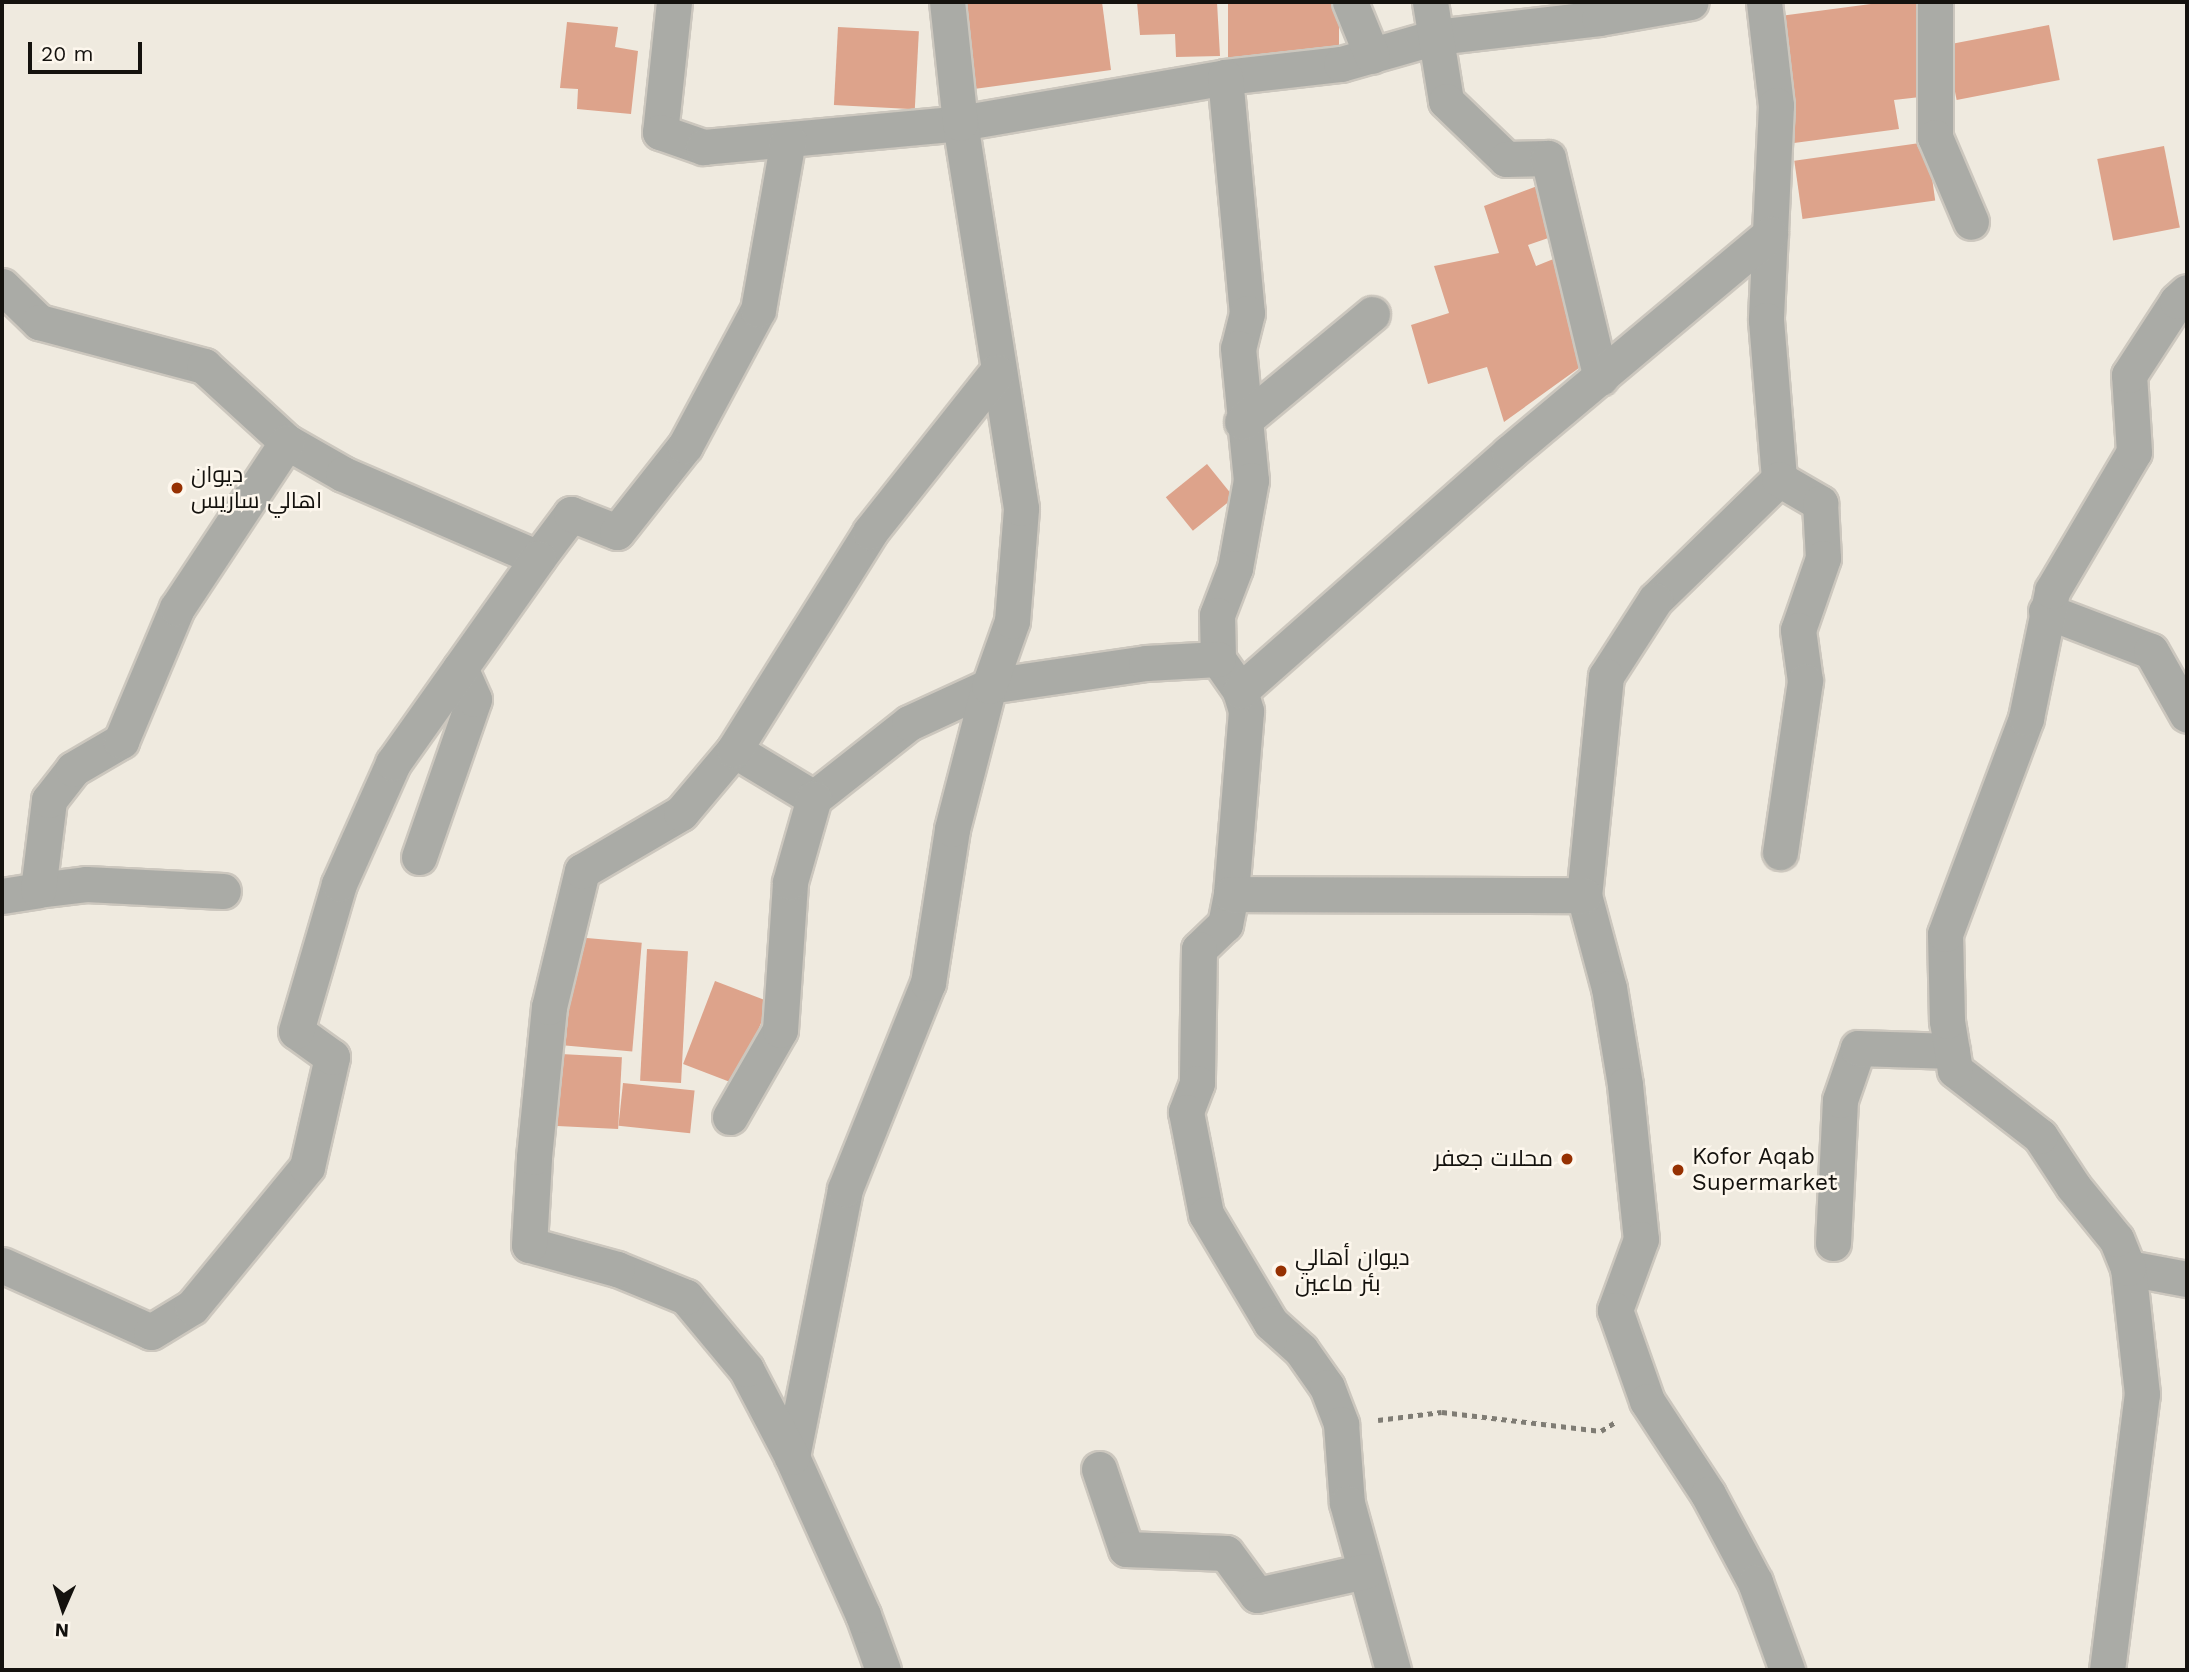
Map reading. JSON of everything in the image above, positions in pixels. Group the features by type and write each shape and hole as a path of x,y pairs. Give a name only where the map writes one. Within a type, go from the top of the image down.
{"street":[{"path":"674,2 660,132 703,147 960,122 1225,77 1341,64 1436,37 1600,18 1691,2"},
{"path":"792,1457 845,1189 928,983 952,829 989,686 1012,621 1021,508 960,122 947,2"},
{"path":"1350,2 1372,56"},
{"path":"1430,2 1446,101 1506,159 1548,158 1601,378"},
{"path":"1764,2 1776,105 1766,320 1779,479"},
{"path":"1935,2 1935,137 1971,222"},
{"path":"1225,77 1247,313 1238,348 1242,422 1251,480 1236,568 1217,615 1218,659 1240,691 1246,710 1231,894 1225,925 1199,949 1197,1083 1186,1112 1206,1214 1271,1324 1301,1350 1327,1387 1341,1424 1347,1503 1393,1670"},
{"path":"2,1265 151,1332 192,1307 307,1167 332,1057 296,1031 339,884 393,763 571,514 617,532 685,446 758,310 788,140"},
{"path":"1240,691 1509,453 1770,234"},
{"path":"2,286 39,322 204,366 287,442 343,474 538,558"},
{"path":"2107,1670 2141,1394 2128,1268 2116,1239 2073,1186 2040,1136 1955,1070 1945,934 2026,718 2052,591 2134,452 2129,375 2177,301 2187,292"},
{"path":"1242,422 1372,314"},
{"path":"883,1670 863,1615 792,1457 746,1369 686,1297 617,1269 528,1245 549,1007 582,871 681,813 734,750 870,532 998,372"},
{"path":"38,890 49,800 73,769 121,741 177,608 287,442"},
{"path":"1779,479 1820,503 1823,558 1798,630 1805,681 1780,852"},
{"path":"1779,479 1655,600 1606,676 1584,895 1609,988 1625,1085 1641,1239 1615,1311 1647,1401 1708,1494 1755,1582 1787,1670"},
{"path":"2046,611 2151,651 2187,715"},
{"path":"730,1117 780,1030 790,882 814,798 909,723 989,686 1146,663 1218,659"},
{"path":"419,857 474,699 460,668"},
{"path":"734,750 814,798"},
{"path":"2,896 86,884 223,891"},
{"path":"1231,894 1584,895"},
{"path":"1833,1243 1840,1100 1858,1048 1952,1051"},
{"path":"2128,1268 2187,1279"},
{"path":"1099,1469 1126,1549 1226,1553 1257,1595 1365,1571"}],"path":[{"path":"1341,1424 1442,1412 1601,1431 1647,1401"}],"building":[{"path":"959,2 1102,2 1111,70 974,89"},
{"path":"1137,2 1217,2 1220,56 1176,57 1175,34 1140,35"},
{"path":"1228,2 1339,2 1339,58 1228,58"},
{"path":"1886,2 1917,2 1929,96 1894,100 1899,129 1794,143 1789,123 1795,121 1780,16"},
{"path":"567,22 618,27 615,47 638,51 631,114 577,109 578,89 560,88"},
{"path":"2049,25 2060,80 1957,100 1946,45"},
{"path":"838,27 919,31 915,109 834,105"},
{"path":"1927,142 1935,200 1803,219 1794,161"},
{"path":"2164,146 2180,227 2113,240 2097,159"},
{"path":"1540,185 1557,235 1528,245 1536,266 1556,258 1590,360 1504,422 1487,367 1428,384 1411,325 1449,313 1434,266 1499,253 1484,206"},
{"path":"1207,464 1234,497 1193,531 1166,497"},
{"path":"575,937 642,943 632,1051 566,1046"},
{"path":"647,949 688,951 681,1083 640,1081"},
{"path":"715,981 769,1002 737,1085 683,1064"},
{"path":"561,1054 622,1057 618,1129 557,1126"},
{"path":"623,1083 695,1091 690,1133 619,1126"}],"place":[{"name":"ديوان اهالي ساريس","path":"177,488"},
{"name":"محلات جعفر","path":"1567,1159"},
{"name":"Kofor Aqab Supermarket","path":"1678,1170"},
{"name":"ديوان أهالي بئر ماعين","path":"1281,1271"}]}
